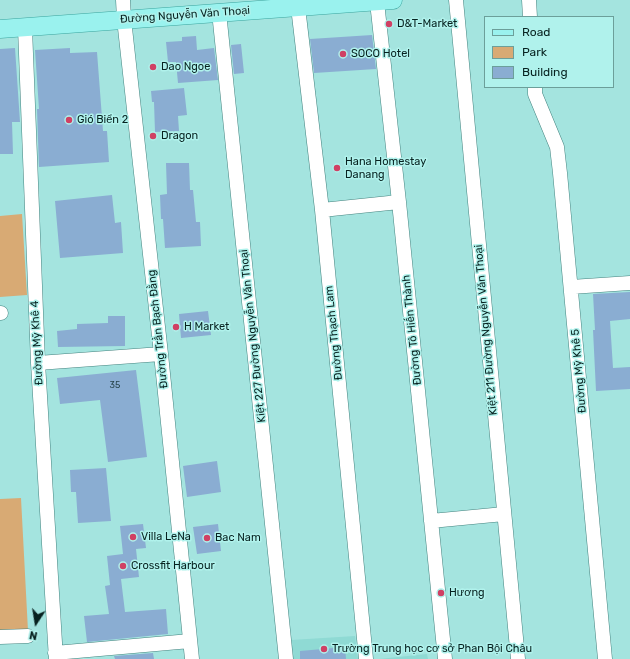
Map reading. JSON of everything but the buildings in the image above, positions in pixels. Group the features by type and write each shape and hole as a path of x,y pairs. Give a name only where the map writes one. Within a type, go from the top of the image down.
{"main road":[{"name":"Đường Nguyễn Văn Thoại","path":"0,29 385,1"}],"street":[{"name":"Đường Trần Bạch Đằng","path":"123,0 192,659"},
{"name":"Kiệt 211 Đường Nguyễn Văn Thoại","path":"456,0 518,659"},
{"path":"529,0 530,16"},
{"name":"Đường Tô Hiến Thành","path":"385,1 400,202 445,659"},
{"name":"Đường Thạch Lam","path":"298,8 322,210 366,659"},
{"name":"Kiệt 227 Đường Nguyễn Văn Thoại","path":"219,12 286,659"},
{"name":"Đường Mỹ Khê 4","path":"25,28 38,363 56,656"},
{"name":"Đường Mỹ Khê 5","path":"535,88 535,94 557,147 605,659"},
{"path":"322,210 400,202"},
{"path":"571,287 630,283"},
{"path":"38,363 161,354"},
{"path":"431,521 504,514"},
{"path":"0,637 28,636"},
{"path":"56,656 190,641"}],"shaded area":[{"name":"Trường Trung học cơ sở Phan Bội Châu","path":"355,636 358,659 293,659 291,640"},
{"name":"Trường Trung học cơ sở Phan Bội Châu","path":"427,654 428,659 379,659"}],"green space":[{"path":"22,214 27,295 0,297 0,216"},
{"path":"21,498 28,631 0,632 0,499"}],"place":[{"name":"D&T-Market","path":"389,24"},
{"name":"SOCO Hotel","path":"343,54"},
{"name":"Dao Ngoe","path":"153,67"},
{"name":"Gió Biển 2","path":"69,120"},
{"name":"Dragon","path":"153,136"},
{"name":"Hana Homestay Danang","path":"337,168"},
{"name":"H Market","path":"176,327"},
{"name":"Villa LeNa","path":"133,537"},
{"name":"Bac Nam","path":"207,538"},
{"name":"Crossfit Harbour","path":"123,566"},
{"name":"Hương","path":"441,593"},
{"name":"Trường Trung học cơ sở Phan Bội Châu","path":"324,649"}]}
